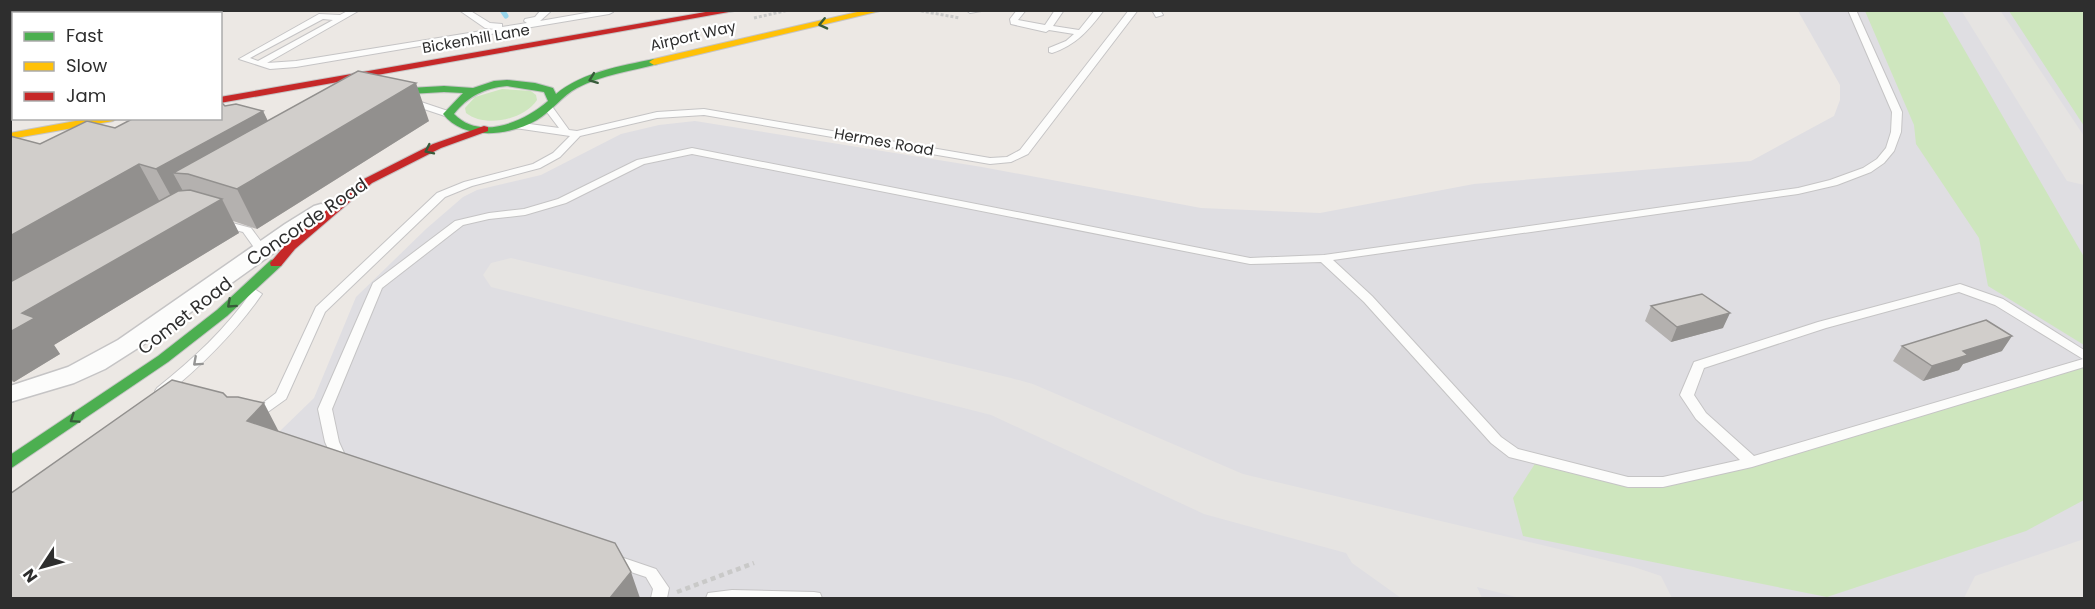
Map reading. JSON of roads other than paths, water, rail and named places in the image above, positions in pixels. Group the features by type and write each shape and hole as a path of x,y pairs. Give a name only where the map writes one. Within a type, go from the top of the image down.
{"street":[{"name":"Bickenhill Lane","path":"222,90 688,10"},
{"name":"Bickenhill Lane","path":"222,100 736,10"},
{"name":"Airport Way","path":"576,69 831,10"},
{"name":"Airport Way","path":"484,129 514,125 533,118 572,87 615,71 880,10"},
{"path":"633,53 666,48"},
{"path":"368,97 522,75 553,74"},
{"path":"484,129 466,128 454,123 448,114 453,103 472,91 522,75 549,90 550,104"},
{"path":"368,97 444,89 472,91"},
{"path":"10,122 34,125 90,120"},
{"path":"10,136 34,125"},
{"name":"Concorde Road","path":"10,394 54,381 96,364 267,259 368,181 437,146 484,129"},
{"name":"Comet Road","path":"10,463 163,359 222,312 267,259"}],"lane":[{"path":"259,64 356,10"},
{"path":"463,10 488,26 538,19 545,10"},
{"path":"964,10 983,10"},
{"path":"1022,10 1014,22 1081,33"},
{"path":"1046,29 1060,10"},
{"path":"1052,50 1069,43 1081,33 1100,10"},
{"name":"Hermes Road","path":"571,133 651,116 704,112 990,161 1005,161 1018,157 1024,152 1134,10"},
{"path":"354,471 344,467 332,442 325,409 377,286 459,223 489,216 525,212 562,201 589,190 622,170 665,155 692,151 1250,261 1324,258 1798,191 1840,181 1864,172 1881,162 1893,147 1899,130 1897,112 1852,10"},
{"path":"342,18 322,16 243,59 259,64 296,64 609,12"},
{"path":"368,97 408,101 448,114"},
{"path":"550,104 571,133"},
{"path":"34,125 48,140"},
{"path":"514,125 571,133"},
{"path":"248,420 281,396 320,310 441,195 457,186 527,169 550,160 571,133"},
{"path":"149,401 195,364 243,315 267,259 247,230 208,219"},
{"path":"1324,258 1368,299 1496,440 1514,453 1628,482 1663,482 1752,462 2085,363"},
{"path":"1752,462 1701,416 1687,395 1699,365 1822,325 1960,288 1999,302 2085,355"},
{"path":"596,554 651,573 661,588 658,598"},
{"path":"714,598 732,596 814,598"}],"waterway":[{"path":"502,10 506,16"}],"railway":[{"path":"174,12 178,10"}]}
